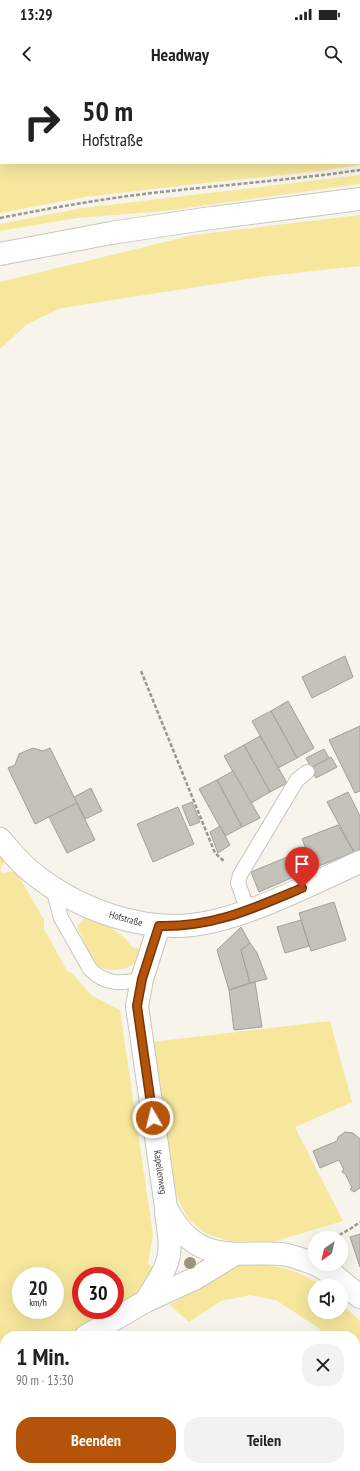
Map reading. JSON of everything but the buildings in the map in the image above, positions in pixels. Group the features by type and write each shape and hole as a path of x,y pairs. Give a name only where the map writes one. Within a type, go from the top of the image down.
{"street":[{"path":"0,254 119,232 204,219 360,199"},
{"name":"Hofstraße","path":"0,839 28,869 53,888 103,912 159,926 186,926 208,922 248,911 360,862"},
{"name":"Kapellenweg","path":"146,1301 166,1265 170,1243 137,1006 142,979 159,926"},
{"name":"Kapellenweg","path":"166,1207 174,1222 190,1240 211,1249 235,1254 283,1254 308,1262"},
{"path":"95,1331 146,1301 196,1278 235,1254"},
{"name":"Kapellenweg","path":"327,1271 360,1297"}],"lane":[{"path":"248,911 238,883 240,875 297,780 307,772"},
{"path":"53,888 63,922 85,961 94,972 103,979 112,982 126,983 142,979"}],"path":[{"path":"0,218 71,204 152,193 302,178 360,170"},
{"path":"141,671 215,853"},
{"path":"348,1231 360,1222"}],"shaded area":[{"path":"0,164 360,164 321,171 85,197 0,213"},
{"path":"360,175 360,184 164,211 78,218 0,231 0,224 83,208"},
{"path":"360,215 360,266 267,276 61,308 26,325 0,349 0,282 194,235"},
{"path":"0,856 4,861 0,871"},
{"path":"0,871 3,873 16,871 44,920 44,929 67,971 73,974 91,995 120,1010 153,1235 148,1264 155,1269 136,1293 124,1302 124,1267 72,1267 72,1319 96,1319 75,1331 0,1331"},
{"path":"87,915 107,925 125,938 131,946 141,950 135,963 118,970 112,970 106,969 96,963 77,927"},
{"path":"330,1021 352,1102 295,1127 343,1221 276,1241 228,1241 207,1234 188,1219 175,1193 152,1042"},
{"path":"239,1264 262,1265 282,1268 302,1274 312,1279 308,1279 308,1319 348,1319 348,1310 360,1321 360,1331 321,1331 320,1329 276,1300 250,1295 221,1301 189,1322 170,1305"}],"route":[{"path":"153,1118 141,1043 137,1006 142,979 159,926 186,926 220,920 248,911 302,888"}]}
